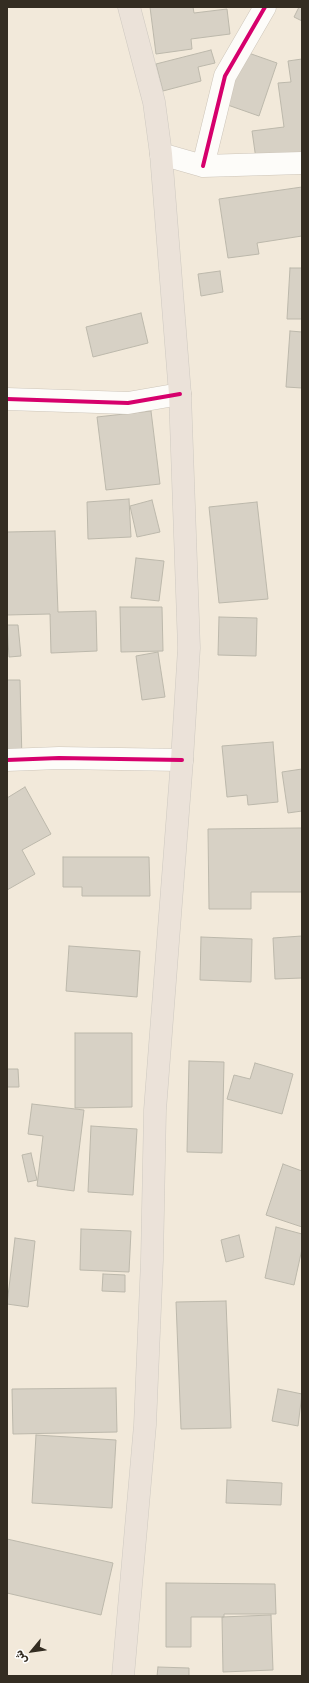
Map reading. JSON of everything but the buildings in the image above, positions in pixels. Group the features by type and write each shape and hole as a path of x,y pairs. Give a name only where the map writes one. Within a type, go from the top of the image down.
{"main road":[{"path":"123,1676 145,1425 152,1260 155,1110 182,760 188,648 180,394 161,154 154,102 129,7"}],"street":[{"path":"203,166 225,76 265,7"},
{"path":"161,154 203,166 302,163"},
{"path":"7,400 128,403 180,394"},
{"path":"7,760 59,758 182,760"}],"cycle path":[{"path":"203,166 225,76 265,7"},
{"path":"7,399 128,403 180,394"},
{"path":"7,760 59,758 182,760"}]}
